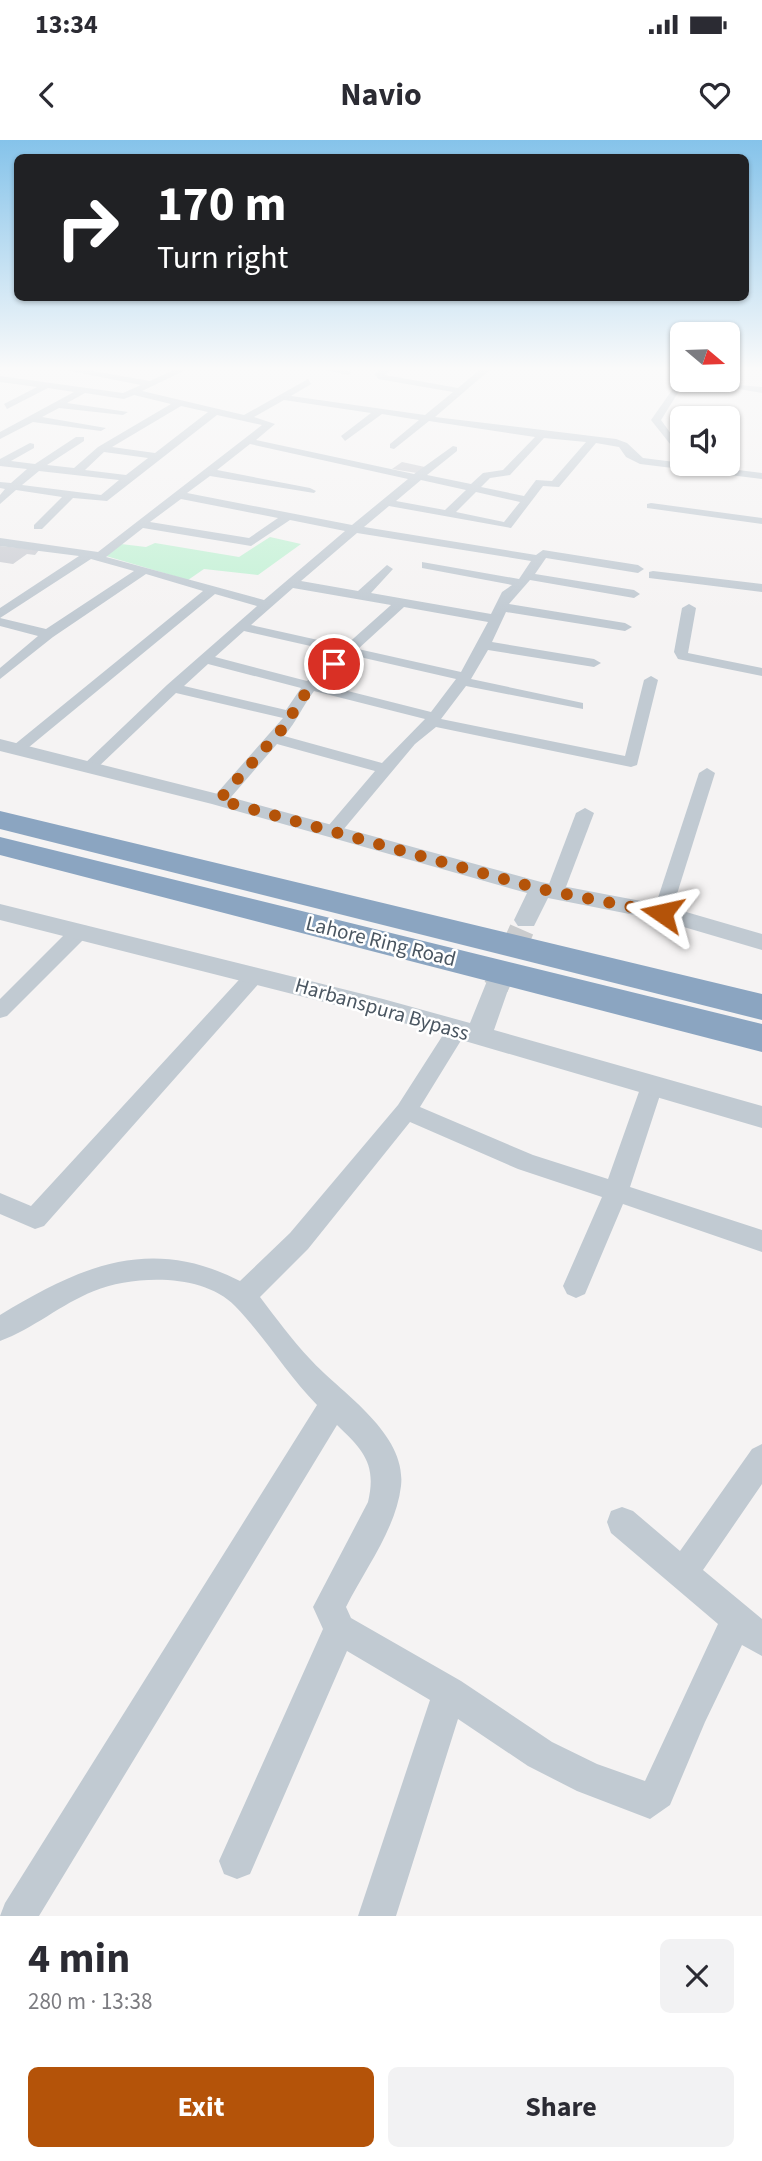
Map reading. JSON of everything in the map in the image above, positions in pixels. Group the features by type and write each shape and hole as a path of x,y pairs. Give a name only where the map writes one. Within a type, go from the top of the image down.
{"highway":[{"name":"Lahore Ring Road","path":"0,820 762,1007"},
{"name":"Lahore Ring Road","path":"0,846 762,1038"}],"street":[{"path":"0,463 23,450"},
{"path":"0,501 14,487 64,450"},
{"path":"75,473 101,450"},
{"path":"109,450 158,456"},
{"path":"0,485 103,499 166,450"},
{"path":"0,614 141,524 237,450"},
{"path":"291,450 527,500"},
{"path":"90,766 289,583 452,450"},
{"path":"448,526 474,488 487,475 506,472 528,450"},
{"path":"179,495 391,536 448,526 507,526 540,482 555,485 585,450"},
{"path":"626,450 630,456 640,461 670,463"},
{"path":"0,463 128,478"},
{"path":"208,472 310,491"},
{"path":"740,473 762,476"},
{"path":"38,527 72,493"},
{"path":"386,502 539,559"},
{"path":"651,506 762,521"},
{"path":"141,524 251,542 287,517"},
{"path":"374,548 391,536"},
{"path":"0,542 95,555 97,558 211,591 265,604"},
{"path":"332,832 409,741 425,730 463,679 507,595 524,579 543,554 638,569"},
{"path":"426,565 634,594"},
{"path":"361,596 387,569"},
{"path":"0,675 48,634 144,570"},
{"path":"653,575 762,588"},
{"path":"289,583 401,603 625,627"},
{"path":"8,747 211,591"},
{"path":"219,800 293,716 295,705 312,685 401,603"},
{"path":"689,608 681,652 684,656 762,672"},
{"path":"0,622 48,634"},
{"path":"240,626 578,706"},
{"path":"483,645 594,663"},
{"path":"204,659 312,685 433,719 631,762 651,680"},
{"path":"172,688 293,716"},
{"path":"273,738 386,769"},
{"path":"8,747 219,800 547,891 662,913 762,942"},
{"path":"662,913 707,773"},
{"path":"526,920 547,891 585,813"},
{"name":"Harbanspura Bypass","path":"0,912 255,975 762,1117"},
{"path":"0,1011 80,931"},
{"path":"0,1203 35,1219 255,975"},
{"path":"243,1296 299,1241 406,1111 468,1033 496,987"},
{"path":"576,1286 615,1194 652,1086"},
{"path":"406,1111 526,1162 762,1241"},
{"path":"0,1329 44,1302 107,1272 142,1266 197,1273 219,1280 243,1296 299,1367 374,1444 386,1470 383,1504 329,1607 340,1629 449,1693 540,1754 589,1779 650,1801 658,1793 693,1710 750,1630 622,1522"},
{"path":"18,1916 334,1403"},
{"path":"683,1573 762,1459"},
{"path":"237,1861 340,1629"},
{"path":"377,1916 449,1693"}],"green space":[{"path":"270,537 301,544 258,575 204,569 188,580 106,556 121,544 146,547 155,543 239,557"}],"building":[{"path":"402,462 425,467 417,473 392,469"},
{"path":"0,546 39,550 35,555 27,554 13,564 0,562"}],"tunnel":[{"path":"496,987 526,920"}],"route":[{"path":"334,664 318,677 295,705 296,713 219,800 540,889 662,913"}]}
